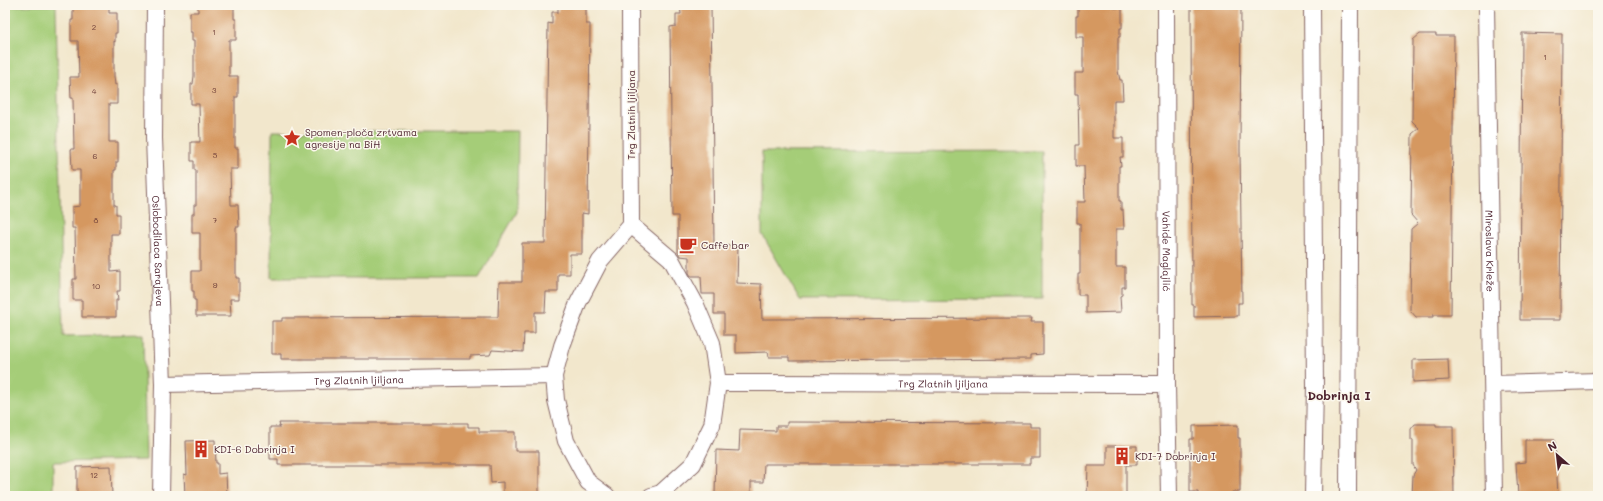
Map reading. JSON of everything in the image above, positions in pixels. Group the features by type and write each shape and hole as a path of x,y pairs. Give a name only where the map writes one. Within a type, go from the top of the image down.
{"street":[{"name":"Oslobodilaca Sarajeva","path":"155,5 154,138 163,384 161,496"},
{"name":"Trg Zlatnih ljiljana","path":"630,5 631,226"},
{"name":"Vahide Maglajlić","path":"1166,5 1167,384 1169,496"},
{"path":"1312,5 1315,385 1313,496"},
{"path":"1348,496 1350,5"},
{"name":"Miroslava Krleže","path":"1486,5 1494,496"},
{"path":"607,496 588,482 566,441 556,400 554,376 562,346 578,303 600,261 631,226 671,259 695,303 712,343 718,383 712,425 693,464 661,493 651,496"},
{"name":"Trg Zlatnih ljiljana","path":"163,384 554,376"},
{"path":"1492,384 1598,381"},
{"name":"Trg Zlatnih ljiljana","path":"718,383 1167,384"}],"green space":[{"path":"56,5 63,336 143,334 146,460 53,462 53,496 5,496 5,6"},
{"path":"272,131 518,131 517,212 479,278 271,278"},
{"path":"1042,151 1042,299 800,300 762,234 762,152"}],"building":[{"path":"109,5 109,13 117,13 117,33 115,33 115,42 114,41 114,76 115,85 117,84 117,104 109,104 109,142 118,142 118,162 116,162 116,170 114,170 114,205 116,205 116,214 119,214 119,234 111,234 111,272 120,271 120,291 117,291 118,300 116,300 116,317 82,317 82,300 73,300 73,279 76,279 75,228 72,228 72,207 80,206 80,170 72,170 71,149 74,149 73,98 71,98 70,77 79,77 78,41 71,41 73,6"},
{"path":"198,5 234,5 234,19 236,19 236,40 229,40 229,76 238,76 238,97 235,97 235,148 238,148 238,169 230,169 231,205 238,205 239,227 236,227 236,278 239,278 239,299 230,299 231,316 196,316 196,300 194,300 194,291 192,291 192,271 200,271 200,233 192,233 192,214 194,214 194,205 196,205 196,170 194,170 194,161 191,161 191,142 200,142 199,104 191,104 191,84 193,84 194,76 194,41 192,41 192,32 190,32 190,12 198,12"},
{"path":"558,5 586,5 586,24 590,24 588,214 582,213 582,254 570,254 570,274 558,274 558,292 546,292 545,312 535,312 535,333 524,333 523,352 492,350 490,355 470,356 470,359 281,359 281,354 272,354 272,321 282,321 282,318 498,317 499,282 522,282 522,243 545,243 548,23 552,24 552,12 558,12"},
{"path":"680,5 711,5 714,245 738,246 737,283 761,284 762,319 1032,318 1031,322 1043,322 1043,354 1031,355 1031,359 789,361 789,357 769,357 768,352 736,353 736,335 724,335 724,314 714,314 714,294 702,294 701,276 691,276 689,273 689,257 680,256 678,252 678,216 672,216 670,27 676,26 676,14 681,14"},
{"path":"1078,5 1114,5 1114,8 1122,8 1122,28 1120,28 1120,37 1118,37 1118,71 1120,80 1122,80 1123,100 1114,100 1114,138 1123,138 1123,157 1120,157 1121,166 1119,166 1119,201 1121,201 1121,210 1123,210 1124,229 1116,229 1116,267 1125,267 1125,287 1122,287 1122,295 1120,296 1121,312 1086,313 1086,295 1078,295 1078,274 1080,274 1080,223 1077,223 1077,202 1085,202 1084,166 1076,166 1076,145 1079,145 1078,94 1075,94 1075,73 1083,73 1083,37 1076,37 1076,16 1078,16"},
{"path":"1191,5 1241,5 1240,149 1242,303 1238,303 1238,316 1194,317 1194,305 1192,305"},
{"path":"1522,33 1562,34 1560,320 1520,320"},
{"path":"1420,34 1454,36 1451,315 1433,315 1433,317 1416,317 1410,310 1411,229 1418,223 1411,215 1412,134 1419,128 1412,121 1413,40"},
{"path":"1448,359 1449,380 1413,382 1413,360"},
{"path":"787,422 1030,423 1030,427 1040,427 1040,458 1030,458 1030,464 764,464 763,482 751,482 751,496 715,496 716,450 739,451 740,430 776,431 776,426 787,426"},
{"path":"279,423 468,423 468,427 479,427 479,432 515,432 515,451 539,451 539,496 503,496 503,482 491,483 490,465 278,465 278,459 270,459 270,427 280,427"},
{"path":"1415,424 1453,426 1454,496 1412,496 1413,475 1416,470 1413,465 1413,440 1411,440 1411,429"},
{"path":"1238,425 1238,438 1240,438 1240,492 1232,492 1232,496 1198,496 1198,492 1190,492 1190,439 1193,439 1193,426"},
{"path":"215,440 218,474 226,473 227,496 185,496 184,474 187,475 186,441"},
{"path":"1525,440 1555,440 1558,496 1518,496 1516,463 1525,462"},
{"path":"1107,446 1137,446 1137,465 1126,465 1126,496 1087,496 1088,466 1107,466"},
{"path":"111,466 112,496 77,496 77,467"}],"place":[{"name":"Spomen-ploča zrtvama agresije na BiH","path":"292,138"},
{"name":"Caffe bar","path":"688,245"},
{"name":"KDI-6 Dobrinja I","path":"201,449"},
{"name":"KDI-7 Dobrinja I","path":"1122,456"}],"district":[{"name":"Dobrinja I","path":"1339,395"}]}
